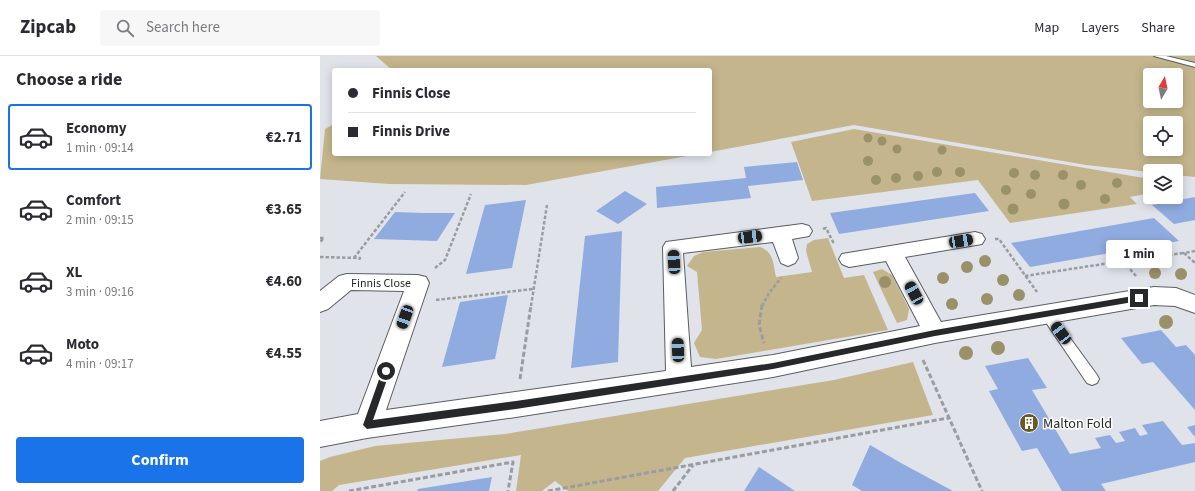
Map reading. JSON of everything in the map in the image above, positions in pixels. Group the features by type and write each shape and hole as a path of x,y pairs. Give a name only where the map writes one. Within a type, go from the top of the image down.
{"street":[{"path":"679,380 673,247 802,231"},
{"path":"780,234 788,258"},
{"path":"849,259 975,239"},
{"path":"892,252 924,336"},
{"name":"Finnis Close","path":"320,303 347,282 414,293 367,425"},
{"path":"320,434 367,425 516,405 773,366 924,336 1050,314 1175,299"}],"lane":[{"path":"1157,56 1195,65"},
{"path":"1050,314 1092,379"}],"path":[{"path":"354,258 405,192"},
{"path":"414,293 444,260 471,194"},
{"path":"516,405 533,288 547,206"},
{"path":"802,231 826,228 837,250 849,259"},
{"path":"320,238 324,238 320,242"},
{"path":"975,239 999,239 1050,314"},
{"path":"1025,276 1195,251"},
{"path":"1184,253 1195,263"},
{"path":"773,366 759,332 758,312 768,292 784,274 788,258"},
{"path":"1123,261 1175,299"},
{"path":"414,293 533,288"},
{"path":"924,336 948,418 982,491"},
{"path":"548,491 948,418"},
{"path":"349,491 513,462 508,491"},
{"path":"674,491 693,465"}],"shaded area":[{"path":"376,56 1195,56 1195,177 1183,176 1183,164 1143,164 1143,171 1086,165 854,125 712,152 712,68 390,68"},
{"path":"332,125 332,156 687,156 526,185 389,184 320,179 325,129"},
{"path":"854,129 1143,178 1143,194 1130,197 1137,204 1010,223 978,180 812,201 791,142"},
{"path":"828,238 844,278 864,275 888,330 716,359 700,357 694,343 702,330 697,272 687,266 694,256 703,252 760,247 765,249 770,255 776,277 812,272 806,251 807,244 814,240"},
{"path":"882,269 892,275 909,309 907,320 897,323 873,272"},
{"path":"913,362 933,415 685,458 658,491 568,491 555,481 542,491 516,491 521,455 339,485 332,491 320,491 320,461 330,457 375,446 505,434 834,380"}],"building":[{"path":"797,162 803,180 748,186 751,198 657,208 656,187 746,178 744,167"},
{"path":"625,191 647,204 618,224 596,211"},
{"path":"975,193 989,211 839,234 830,213"},
{"path":"1195,197 1195,220 1174,224 1152,205 1183,204 1183,199"},
{"path":"526,200 512,268 466,274 485,205"},
{"path":"395,212 455,213 437,241 374,239"},
{"path":"1154,218 1179,241 1030,267 1011,243"},
{"path":"622,231 618,362 571,368 585,236"},
{"path":"508,295 495,359 442,367 460,302"},
{"path":"1161,330 1176,347 1186,345 1195,355 1195,410 1153,362 1142,364 1121,338"},
{"name":"Malton Fold","path":"1028,358 1047,388 1032,390 1070,454 1101,448 1095,438 1110,435 1116,443 1125,441 1119,432 1135,428 1140,436 1148,434 1142,425 1163,421 1182,445 1195,443 1195,462 1101,484 1106,491 1062,491 1037,448 1022,451 989,391 998,389 985,366"},
{"path":"1195,425 1195,437 1187,427"},
{"path":"870,445 953,491 862,491 852,485"},
{"path":"759,467 795,491 744,491"},
{"path":"492,477 489,491 417,491 418,489"}],"place":[{"name":"Malton Fold","path":"1029,423"}],"route":[{"path":"386,371 367,425 516,405 773,366 935,333 1053,314 1139,298"}]}
